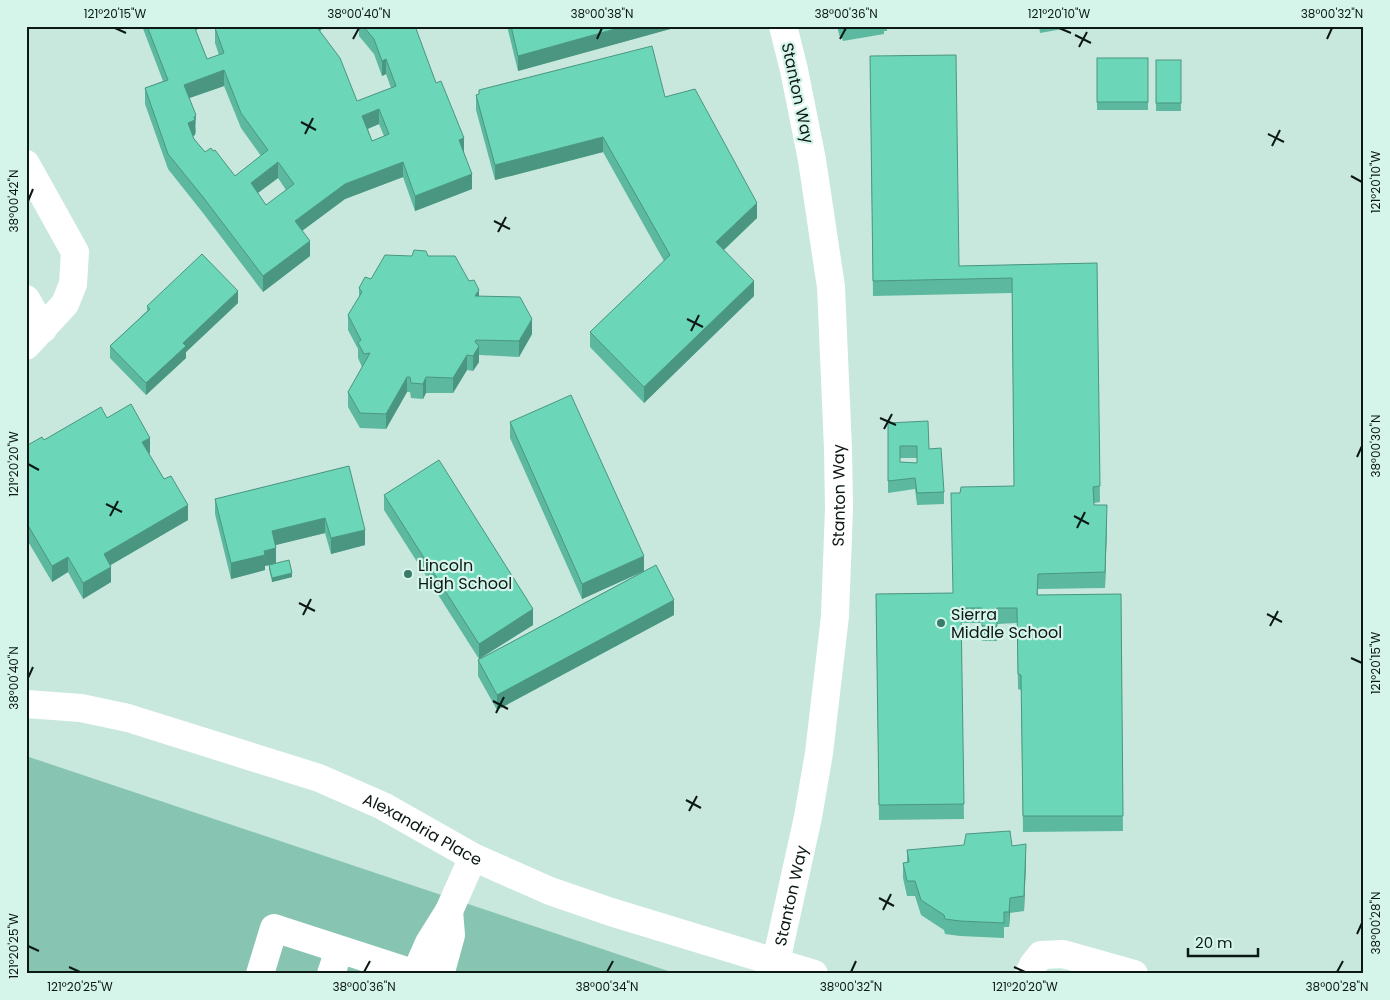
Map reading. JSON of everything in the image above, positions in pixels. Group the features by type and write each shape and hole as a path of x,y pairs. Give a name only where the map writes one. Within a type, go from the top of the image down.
{"street":[{"name":"Stanton Way","path":"776,962 808,817 820,744 835,616 839,508 830,278 812,160 783,26"},
{"path":"26,164 75,252 74,284 68,298 65,304 34,337"},
{"path":"26,299 34,337"},
{"name":"Alexandria Place","path":"26,704 81,708 128,718 319,778 383,806 473,857 550,891 814,974"},
{"path":"260,974 274,928 335,962 413,973 421,961 432,936 449,911 473,857"},
{"path":"436,974 442,968 451,935 449,911"},
{"path":"1029,974 1041,955 1063,954 1134,974"}],"green space":[{"path":"26,756 677,974 26,974"}],"building":[{"path":"147,26 194,26 207,59 224,53 215,28 218,26 316,26 340,58 357,101 396,86 386,59 382,61 374,39 363,26 415,26 436,83 441,81 464,138 459,140 472,174 415,196 403,162 345,184 295,221 310,241 263,276 168,154 145,88 168,80","holes":["224,70 241,113 268,150 235,176 215,150 213,151 211,148 205,152 194,139 188,123 195,120 194,117 196,115 184,85","379,109 389,134 372,141 362,116","278,162 294,184 266,205 251,183"]},
{"path":"511,26 626,26 518,56"},
{"path":"842,26 860,26 843,29"},
{"path":"652,46 665,97 695,89 757,203 716,242 754,281 644,387 590,332 670,255 603,137 495,165 476,95 479,94 479,90"},
{"path":"956,55 959,266 1097,263 1100,486 1093,487 1094,505 1107,505 1105,572 1038,574 1037,595 1121,594 1123,816 1023,816 1021,675 1018,674 1017,608 997,608 997,626 982,626 982,608 961,608 964,804 879,805 876,594 953,593 951,493 960,493 961,487 1014,486 1012,278 873,281 870,56"},
{"path":"1097,58 1148,58 1148,102 1097,102"},
{"path":"1156,60 1181,60 1181,103 1156,103"},
{"path":"414,250 426,251 428,256 455,256 469,281 474,280 479,290 475,296 520,297 532,319 519,341 476,340 475,342 479,346 473,356 467,355 453,378 426,377 423,384 411,383 410,377 407,377 386,414 360,413 348,392 370,353 364,354 358,343 361,340 348,315 362,292 359,288 365,277 371,279 385,255 412,256"},
{"path":"202,254 238,291 183,343 186,346 146,383 110,346 150,309 147,306"},
{"path":"571,395 644,556 582,584 510,422"},
{"path":"131,404 150,438 142,442 164,479 171,476 188,505 104,554 111,567 83,583 68,557 52,566 26,522 26,446 42,437 44,440 101,407 107,418"},
{"path":"928,421 929,449 941,448 944,492 917,493 915,478 888,481 888,423","holes":["900,446 917,446 917,463 900,462"]},
{"path":"439,460 533,609 479,644 384,495"},
{"path":"349,466 365,530 331,538 325,518 272,531 276,548 264,551 265,555 231,563 215,499"},
{"path":"289,560 292,573 272,578 269,565"},
{"path":"656,565 674,600 497,695 478,660"},
{"path":"1010,831 1012,846 1026,844 1024,896 1010,898 1009,912 1004,912 1004,923 945,919 944,915 921,900 915,881 907,881 903,863 909,862 907,850 964,845 966,834"}],"place":[{"name":"Lincoln High School","path":"408,574"},
{"name":"Sierra Middle School","path":"941,623"}]}
